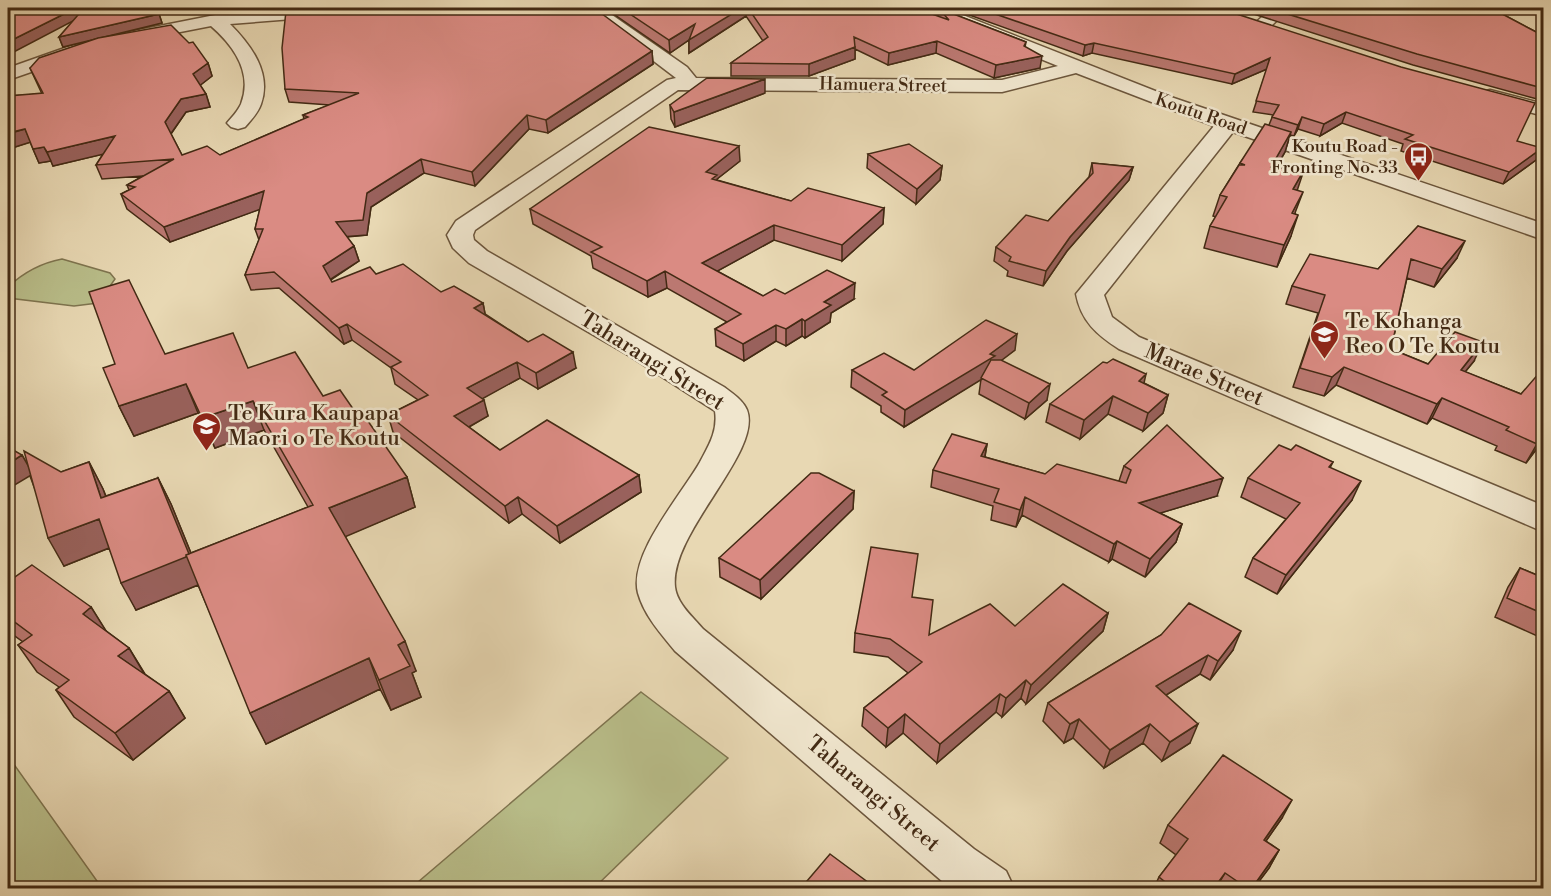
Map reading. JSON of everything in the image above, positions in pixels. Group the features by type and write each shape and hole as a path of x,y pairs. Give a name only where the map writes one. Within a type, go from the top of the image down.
{"street":[{"path":"115,40 211,14 370,8"},
{"path":"592,8 680,71 690,83"},
{"name":"Koutu Road","path":"931,8 1074,67 1232,125 1544,233"},
{"path":"1263,24 1282,8"},
{"path":"211,14 246,52 252,66 254,83 251,104 238,123"},
{"path":"1243,17 1284,31"},
{"path":"8,74 61,54 96,45"},
{"name":"Hamuera Street","path":"690,83 995,86 1018,83 1074,67"},
{"name":"Taharangi Street","path":"690,83 668,86 479,216 465,226 460,235 462,243 478,257 663,364 731,410 734,420 726,444 670,540 657,569 656,586 661,602 689,640 957,865 989,888"},
{"path":"1470,90 1544,110"},
{"name":"Marae Street","path":"1232,125 1223,129 1090,294 1092,311 1108,329 1129,343 1544,520"}],"green space":[{"path":"62,259 110,273 115,279 98,303 74,306 8,298 8,287 20,277 47,263"},
{"path":"641,692 728,758 594,888 411,888"},
{"path":"8,756 102,888 8,888"}],"building":[{"path":"8,8 76,8 8,42"},
{"path":"84,8 153,8 159,14 59,37"},
{"path":"320,8 594,8 652,51 546,120 527,115 472,172 421,159 367,193 363,220 336,222 354,246 323,266 332,282 370,267 376,274 403,264 441,292 454,286 483,303 474,308 528,342 543,334 573,352 536,373 517,362 467,388 484,400 454,416 500,450 547,420 639,475 557,526 518,497 505,506 388,415 428,395 391,367 401,362 347,324 339,328 274,272 245,275 263,229 255,229 264,191 164,227 121,194 135,187 127,185 174,159 96,165 115,136 47,152 44,147 33,149 25,129 8,133 8,96 43,93 30,68 39,58 98,38 171,25 189,43 193,42 208,63 193,74 206,94 181,99 165,122 182,155 207,146 220,155 308,117 303,115 359,93 285,89 282,48 286,11"},
{"path":"621,8 742,8 689,40 695,24 669,40"},
{"path":"748,8 915,8 949,20 938,8 1026,42 1024,46 1042,56 996,65 937,41 889,53 854,37 855,47 809,64 731,63 768,37"},
{"path":"978,8 1218,8 1401,67 1535,103 1517,141 1542,148 1509,172 1405,139 1413,135 1346,112 1324,124 1302,117 1298,125 1272,117 1279,105 1256,101 1270,58 1235,74 1094,43 1085,45"},
{"path":"1268,8 1491,8 1544,34 1544,87 1417,54"},
{"path":"707,78 765,79 674,112 670,105"},
{"path":"1265,124 1291,132 1271,167 1304,170 1293,189 1303,192 1292,213 1298,215 1284,245 1210,226 1227,197 1220,195 1239,165 1245,165 1240,163"},
{"path":"649,127 739,146 706,172 717,175 712,179 791,201 808,188 884,208 842,245 774,225 702,263 763,296 775,289 785,294 827,270 855,283 824,302 831,305 805,321 802,319 786,329 776,325 743,344 715,329 741,314 665,271 647,281 591,252 602,247 530,209"},
{"path":"909,144 942,166 917,189 868,154"},
{"path":"1092,163 1133,167 1070,237 1046,271 1009,261 1011,257 996,247 1026,215 1048,221 1093,173"},
{"path":"1418,226 1465,241 1442,269 1411,259 1391,349 1428,364 1455,332 1483,342 1461,370 1521,394 1540,372 1544,373 1544,435 1537,444 1506,430 1509,427 1442,398 1437,404 1344,367 1332,377 1300,368 1325,295 1292,286 1310,254 1378,269"},
{"path":"129,280 165,354 233,333 248,368 295,352 323,396 340,390 358,416 363,414 407,477 329,508 405,641 398,645 410,666 379,680 369,658 250,713 186,555 313,505 253,401 202,418 186,384 119,406 103,368 115,364 89,292"},
{"path":"986,320 1017,334 990,354 995,356 905,410 882,395 887,392 852,370 884,353 914,370"},
{"path":"1113,359 1146,374 1139,381 1168,395 1148,413 1113,396 1084,420 1050,404 1103,362 1107,363"},
{"path":"991,360 1001,360 1050,384 1029,403 981,378"},
{"path":"1167,425 1223,478 1139,503 1182,524 1150,559 1117,541 1114,544 1025,497 1020,510 994,502 999,489 933,470 952,434 987,444 981,456 1045,474 1057,464 1126,483 1131,470 1124,466"},
{"path":"1279,445 1291,450 1296,445 1333,462 1329,467 1361,481 1286,575 1253,558 1300,503 1248,478"},
{"path":"8,447 22,455 8,464"},
{"path":"24,451 61,472 89,462 101,498 158,478 189,554 121,583 99,519 48,538"},
{"path":"811,473 819,473 854,491 760,580 719,558"},
{"path":"871,547 918,554 912,597 933,600 929,635 990,604 1015,626 1063,584 1108,613 1031,685 1026,680 1006,698 1000,694 940,744 905,714 888,728 864,708 922,662 890,639 855,633"},
{"path":"32,565 91,607 83,614 129,648 118,656 169,691 115,733 56,690 69,680 18,645 32,635 8,617 8,582"},
{"path":"1520,568 1544,578 1544,614 1507,598"},
{"path":"1189,603 1241,631 1218,661 1208,655 1156,686 1198,724 1170,742 1150,724 1110,750 1079,719 1070,724 1048,703 1161,635"},
{"path":"1223,755 1292,800 1264,840 1279,850 1252,888 1247,888 1225,873 1214,888 1173,888 1159,877 1188,839 1168,825"},
{"path":"830,854 873,886 870,888 801,888"}],"place":[{"name":"Koutu Road - Fronting No. 33","path":"1419,182"},
{"name":"Te Kohanga Reo O Te Koutu","path":"1324,360"},
{"name":"Te Kura Kaupapa Maori o Te Koutu","path":"207,452"}]}
